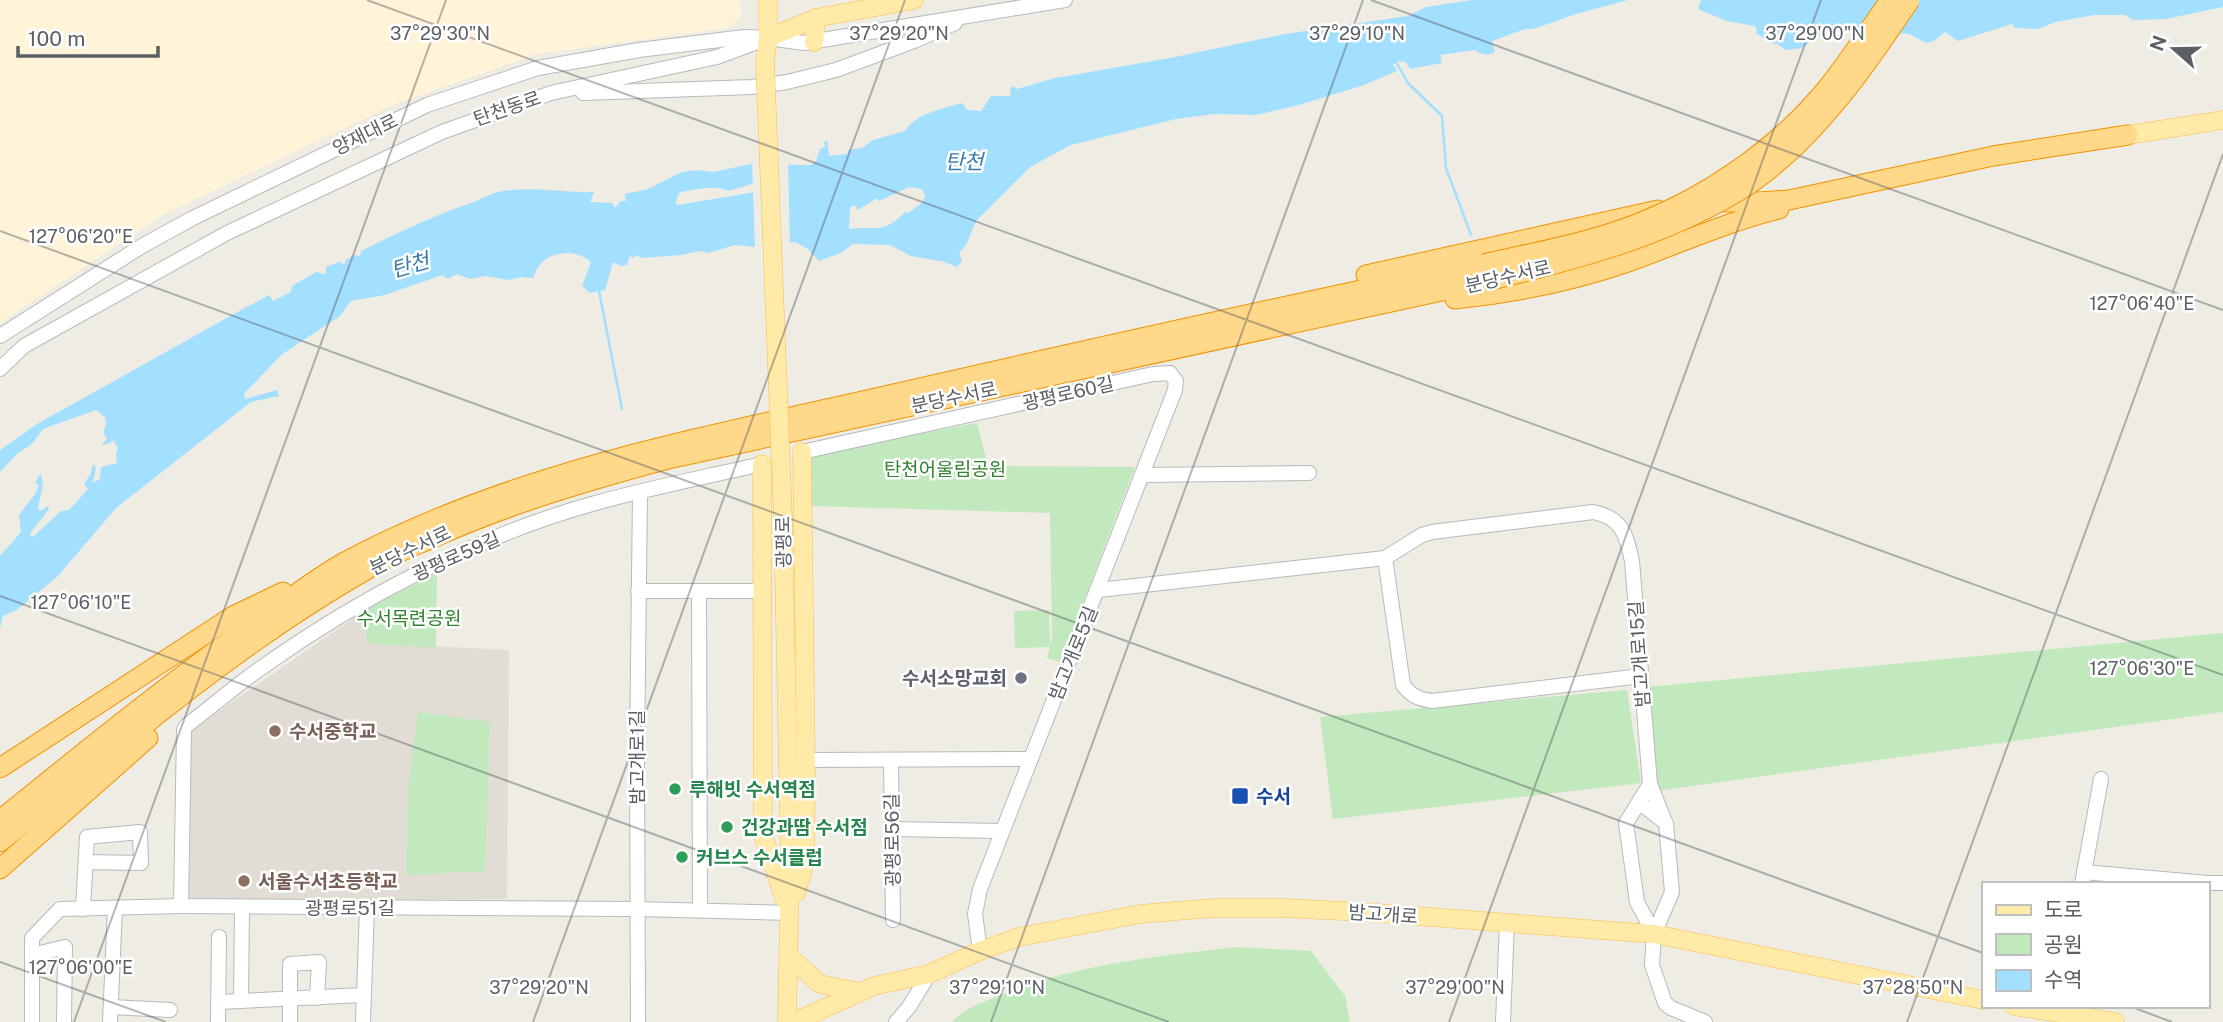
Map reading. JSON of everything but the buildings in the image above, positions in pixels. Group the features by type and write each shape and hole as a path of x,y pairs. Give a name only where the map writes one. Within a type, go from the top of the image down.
{"highway":[{"name":"분당수서로","path":"0,820 137,709 243,631 341,564 410,531 503,494 594,464 1232,317 1487,280 1572,244 1639,223 1712,187 1756,157 1810,107 1860,45 1890,0"},
{"name":"분당수서로","path":"0,842 189,689 295,613 386,558 473,520 575,484 668,459 1576,260 1625,244 1691,217 1739,191 1798,143 1842,96 1910,0"},
{"path":"1487,280 1566,279 1626,262 1768,212 1958,169 2111,141 2128,135"},
{"path":"1232,317 1301,292 1359,277 1686,204 1789,200 1993,156 2128,135"},
{"path":"0,768 233,616 341,564"},
{"path":"0,869 157,730 189,689"}],"main road":[{"name":"광평로","path":"768,0 765,63 783,517 790,913 787,1022"},
{"path":"768,38 816,18 914,0"},
{"path":"814,42 816,18"},
{"path":"2128,135 2223,120"},
{"path":"790,913 805,863 802,452"},
{"path":"762,464 763,835 790,913"},
{"path":"761,517 768,495 783,486 792,489 802,502"},
{"name":"밤고개로","path":"794,1022 874,986 929,974 980,950 1019,937 1140,914 1177,910 1284,908 1654,934 1982,1000"},
{"path":"789,956 820,984 859,992"},
{"path":"2056,1009 2115,1022"}],"street":[{"name":"탄천동로","path":"0,369 24,346 227,233 442,132 551,93 717,57 768,38 814,42 1065,0"},
{"path":"551,93 738,88 788,82 836,70 914,41 974,14"},
{"name":"양재대로","path":"0,336 142,246 243,192 414,110 538,68 639,50 744,37 768,38"},
{"path":"0,361 24,346"},
{"name":"광평로60길","path":"802,452 1140,377 1170,373"},
{"name":"밤고개로5길","path":"980,950 975,914 980,889 1175,390 1176,381 1170,373"},
{"name":"광평로59길","path":"181,906 186,726 260,668 385,589 500,536 590,504 762,464"},
{"path":"1143,475 1309,473"},
{"name":"밤고개로1길","path":"638,1022 636,909 640,492"},
{"name":"밤고개로15길","path":"1385,558 1426,533 1593,512 1603,514 1619,524 1628,546 1650,784"},
{"path":"1099,590 1385,558 1403,685 1409,694 1432,701 1641,676"},
{"name":"광평로","path":"638,591 761,591"},
{"path":"699,591 700,910"},
{"path":"806,760 1030,759"},
{"name":"광평로56길","path":"891,760 893,920"},
{"path":"2101,779 2083,878 2183,882"},
{"path":"1650,784 1626,824 1637,902 1654,934"},
{"path":"1650,784 1666,823 1672,892 1654,934 1652,965 1665,1003 1671,1009 1705,1022"},
{"path":"1640,803 1666,823"},
{"path":"891,829 1002,831"},
{"path":"83,908 86,862"},
{"name":"광평로51길","path":"32,955 32,938 60,909 181,906 367,907 790,913"},
{"path":"363,1022 367,907"},
{"path":"115,908 111,1014 170,1010"},
{"path":"241,1001 242,908"},
{"path":"1503,1022 1507,922"},
{"path":"218,1022 219,937"},
{"path":"32,1022 32,955 65,947 64,1022"},
{"path":"289,1022 290,964 319,962 317,998"},
{"path":"896,1022 909,1007 929,974"},
{"path":"218,1002 364,995"}],"shaded area":[{"path":"0,0 740,0 741,18 727,28 537,54 393,105 164,214 0,323"},
{"path":"367,609 367,643 509,650 507,899 187,901 191,730"}],"green space":[{"name":"탄천어울림공원","path":"977,423 988,466 1135,467 1060,662 1047,658 1050,647 1015,648 1014,611 1049,610 1050,645 1052,639 1050,513 812,506 811,454"},
{"name":"수서목련공원","path":"437,573 436,648 366,643 367,609"},
{"path":"2223,633 2223,712 1656,791 1647,687"},
{"path":"1627,690 1641,783 1333,819 1320,717"},
{"path":"418,712 490,722 485,871 406,875 408,788"},
{"path":"1235,947 1311,951 1345,996 1350,1022 952,1022 979,1004 1056,976 1115,963"}],"water":[{"name":"탄천","path":"1472,0 1628,0 1492,41 1495,52 1489,54 1475,50 1440,55 1442,63 1410,69 1406,62 1398,61 1393,64 1397,71 1364,85 1299,105 1256,115 1215,114 1176,119 1071,145 1030,167 976,221 966,245 959,253 962,260 957,267 911,256 890,245 853,244 841,253 819,261 808,249 795,242 754,247 735,245 708,253 700,251 642,258 630,256 627,265 621,266 613,262 605,290 590,293 582,286 591,262 579,255 566,253 554,255 542,262 533,278 509,280 485,276 470,279 457,274 448,279 442,275 385,295 351,301 340,316 281,355 244,394 245,399 277,390 279,396 251,402 116,508 58,576 18,609 3,616 0,628 0,556 21,532 19,515 35,494 39,485 35,483 41,473 43,486 38,507 40,511 48,506 49,509 31,532 33,537 61,511 69,510 88,489 84,484 93,464 96,467 93,483 100,479 101,467 117,463 118,448 114,441 101,446 107,439 103,432 105,417 96,410 43,429 32,444 18,453 0,472 0,450 37,424 241,310 269,295 273,301 291,292 292,286 316,272 326,273 326,267 339,262 344,265 346,260 354,255 360,256 361,251 416,225 492,194 515,190 594,192 590,202 612,203 615,208 621,201 626,201 625,194 648,189 682,172 713,172 751,164 811,165 827,140 829,156 848,154 848,150 862,148 873,140 905,131 916,120 939,110 962,103 967,110 981,111 991,96 1011,96 1010,89 1013,86 1017,89 1055,78 1285,34 1408,16 1426,7","holes":["755,183 755,192 678,205 675,203 680,192 711,188 728,191","909,187 922,189 925,195 923,202 908,213 906,211 885,227 849,229 850,208 854,205 858,210 877,198 879,201"]},
{"path":"1701,0 2223,0 2223,7 2166,19 2133,20 2125,15 2094,15 2055,22 2038,29 2015,28 2012,24 1958,41 1945,32 1934,41 1926,43 1909,34 1829,29 1801,48 1786,50 1756,33 1755,26 1727,21 1700,10 1698,8"}],"pier":[{"path":"752,160 788,161 790,246 755,250"}],"waterway":[{"path":"1396,62 1408,83 1442,116 1446,168 1471,235"},
{"path":"599,291 622,409"}],"place":[{"name":"수서소망교회","path":"1021,678"},
{"name":"수서중학교","path":"275,731"},
{"name":"루해빗 수서역점","path":"675,789"},
{"name":"수서","path":"1240,796"},
{"name":"건강과땀 수서점","path":"727,827"},
{"name":"커브스 수서클럽","path":"682,857"},
{"name":"서울수서초등학교","path":"244,881"}]}
